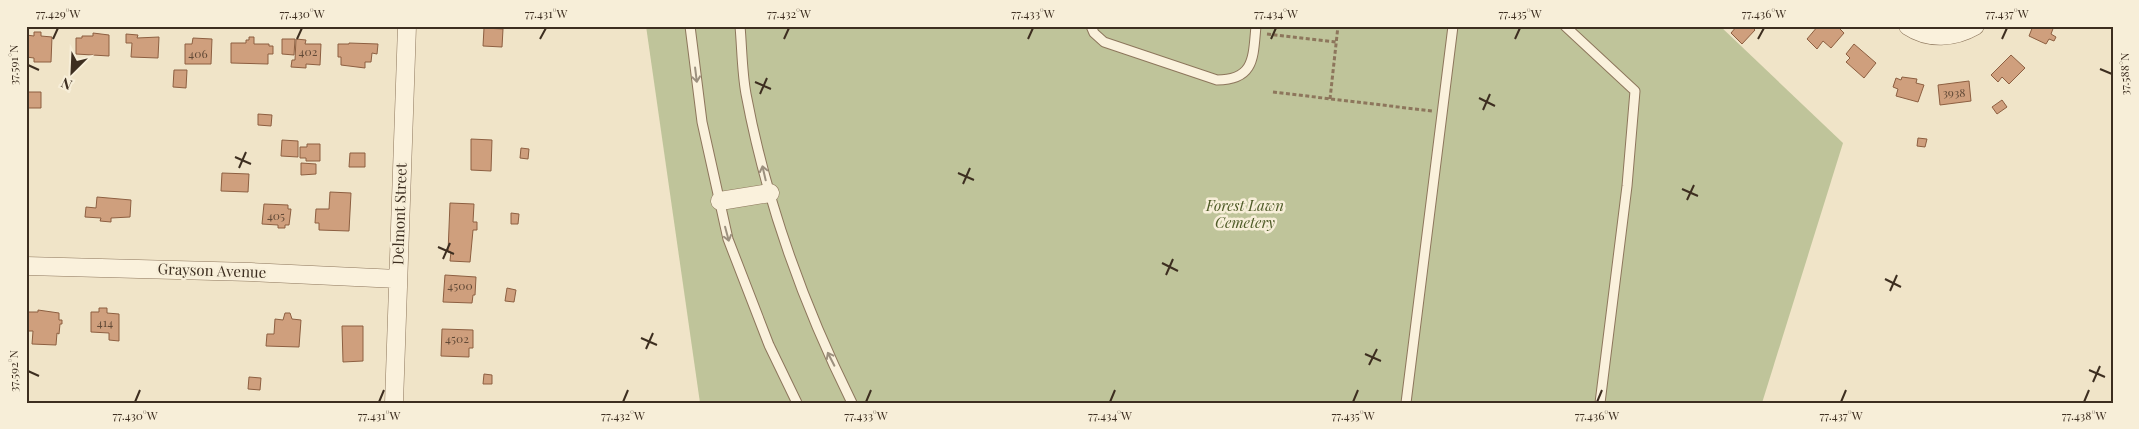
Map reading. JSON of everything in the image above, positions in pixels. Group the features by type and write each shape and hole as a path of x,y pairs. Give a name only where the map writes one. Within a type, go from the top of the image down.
{"street":[{"name":"Delmont Street","path":"394,403 407,26"},
{"path":"1908,26 1936,36 1953,35 1974,26"},
{"path":"720,201 770,194"},
{"name":"Grayson Avenue","path":"26,266 144,268 398,279"}],"lane":[{"path":"690,26 702,122 728,238 769,345 798,403"},
{"path":"740,26 746,93 770,194 826,349 852,403"},
{"path":"1091,26 1094,33 1104,42 1217,80 1229,80 1242,75 1250,66 1256,30"},
{"path":"1406,403 1453,26"},
{"path":"1565,26 1635,91 1627,186 1600,403"}],"path":[{"path":"1330,99 1338,26"},
{"path":"1256,30 1336,42"},
{"path":"1273,92 1442,112"}],"green space":[{"name":"Forest Lawn Cemetery","path":"646,26 1720,26 1843,143 1762,403 700,403"}],"building":[{"path":"1737,26 1751,26 1755,30 1742,44 1731,33"},
{"path":"1818,26 1837,26 1844,33 1831,48 1823,41 1817,49 1807,39"},
{"path":"2033,26 2054,26 2051,34 2056,37 2054,41 2049,39 2046,44 2029,36"},
{"path":"484,28 503,29 502,47 483,46"},
{"path":"34,32 41,32 41,36 52,37 51,62 34,62 34,58 26,57 26,35 34,36"},
{"path":"93,33 109,35 109,56 76,54 76,38 93,36"},
{"path":"126,34 138,35 137,38 159,37 158,58 131,57 132,43 126,43"},
{"path":"249,37 254,37 254,44 269,44 269,46 273,46 273,54 268,54 268,64 231,63 231,43 246,43"},
{"path":"193,38 212,39 211,64 185,64 185,44 192,44"},
{"path":"282,39 295,39 294,55 282,54"},
{"path":"296,39 306,40 305,44 321,44 320,65 306,64 306,68 291,67 292,60 295,60"},
{"path":"338,44 378,44 377,54 372,53 371,62 365,62 365,68 341,65 341,57 338,57"},
{"path":"1854,44 1876,63 1864,78 1846,62 1850,58 1846,54"},
{"path":"2011,55 2025,68 2009,84 2002,77 1998,82 1991,75"},
{"path":"174,70 187,70 186,88 173,87"},
{"path":"1902,77 1917,79 1916,83 1924,85 1918,102 1896,96 1898,89 1893,87 1896,78 1901,80"},
{"path":"1969,81 1971,101 1940,105 1938,85"},
{"path":"27,92 41,92 41,108 27,108"},
{"path":"2002,100 2007,107 1997,114 1992,107"},
{"path":"258,114 272,115 271,126 258,125"},
{"path":"1918,138 1927,139 1925,147 1917,146"},
{"path":"471,139 492,140 491,171 471,170"},
{"path":"282,140 298,141 298,157 281,156"},
{"path":"307,144 320,144 320,161 306,161 306,158 300,158 300,147 307,147"},
{"path":"521,148 529,149 528,159 520,158"},
{"path":"350,153 365,153 365,167 349,167"},
{"path":"301,163 316,164 316,174 301,175"},
{"path":"222,173 249,174 248,192 221,191"},
{"path":"330,192 351,193 349,231 319,230 319,223 315,223 316,209 329,209"},
{"path":"97,197 131,200 130,217 111,218 111,222 100,221 101,218 85,217 86,207 96,208"},
{"path":"450,203 474,204 473,222 477,222 477,230 473,230 470,262 450,261 451,252 448,252"},
{"path":"264,204 288,205 288,209 291,209 289,225 285,225 285,228 278,228 278,225 262,224"},
{"path":"511,213 519,214 518,224 511,224"},
{"path":"445,275 476,277 475,295 473,295 472,303 443,302"},
{"path":"507,288 516,290 514,302 505,301"},
{"path":"99,308 107,308 107,313 119,314 119,341 109,340 109,333 91,332 91,312 99,312"},
{"path":"38,310 59,313 59,320 62,320 62,324 60,324 59,334 57,333 56,345 32,344 33,331 27,331 28,312 38,312"},
{"path":"285,313 290,313 292,319 301,320 299,347 266,346 267,334 274,334 275,319 283,320"},
{"path":"342,326 363,326 363,361 343,362"},
{"path":"442,329 473,330 473,348 469,348 469,357 441,356"},
{"path":"484,374 492,375 492,384 483,384"},
{"path":"249,377 261,378 260,390 248,389"}]}
